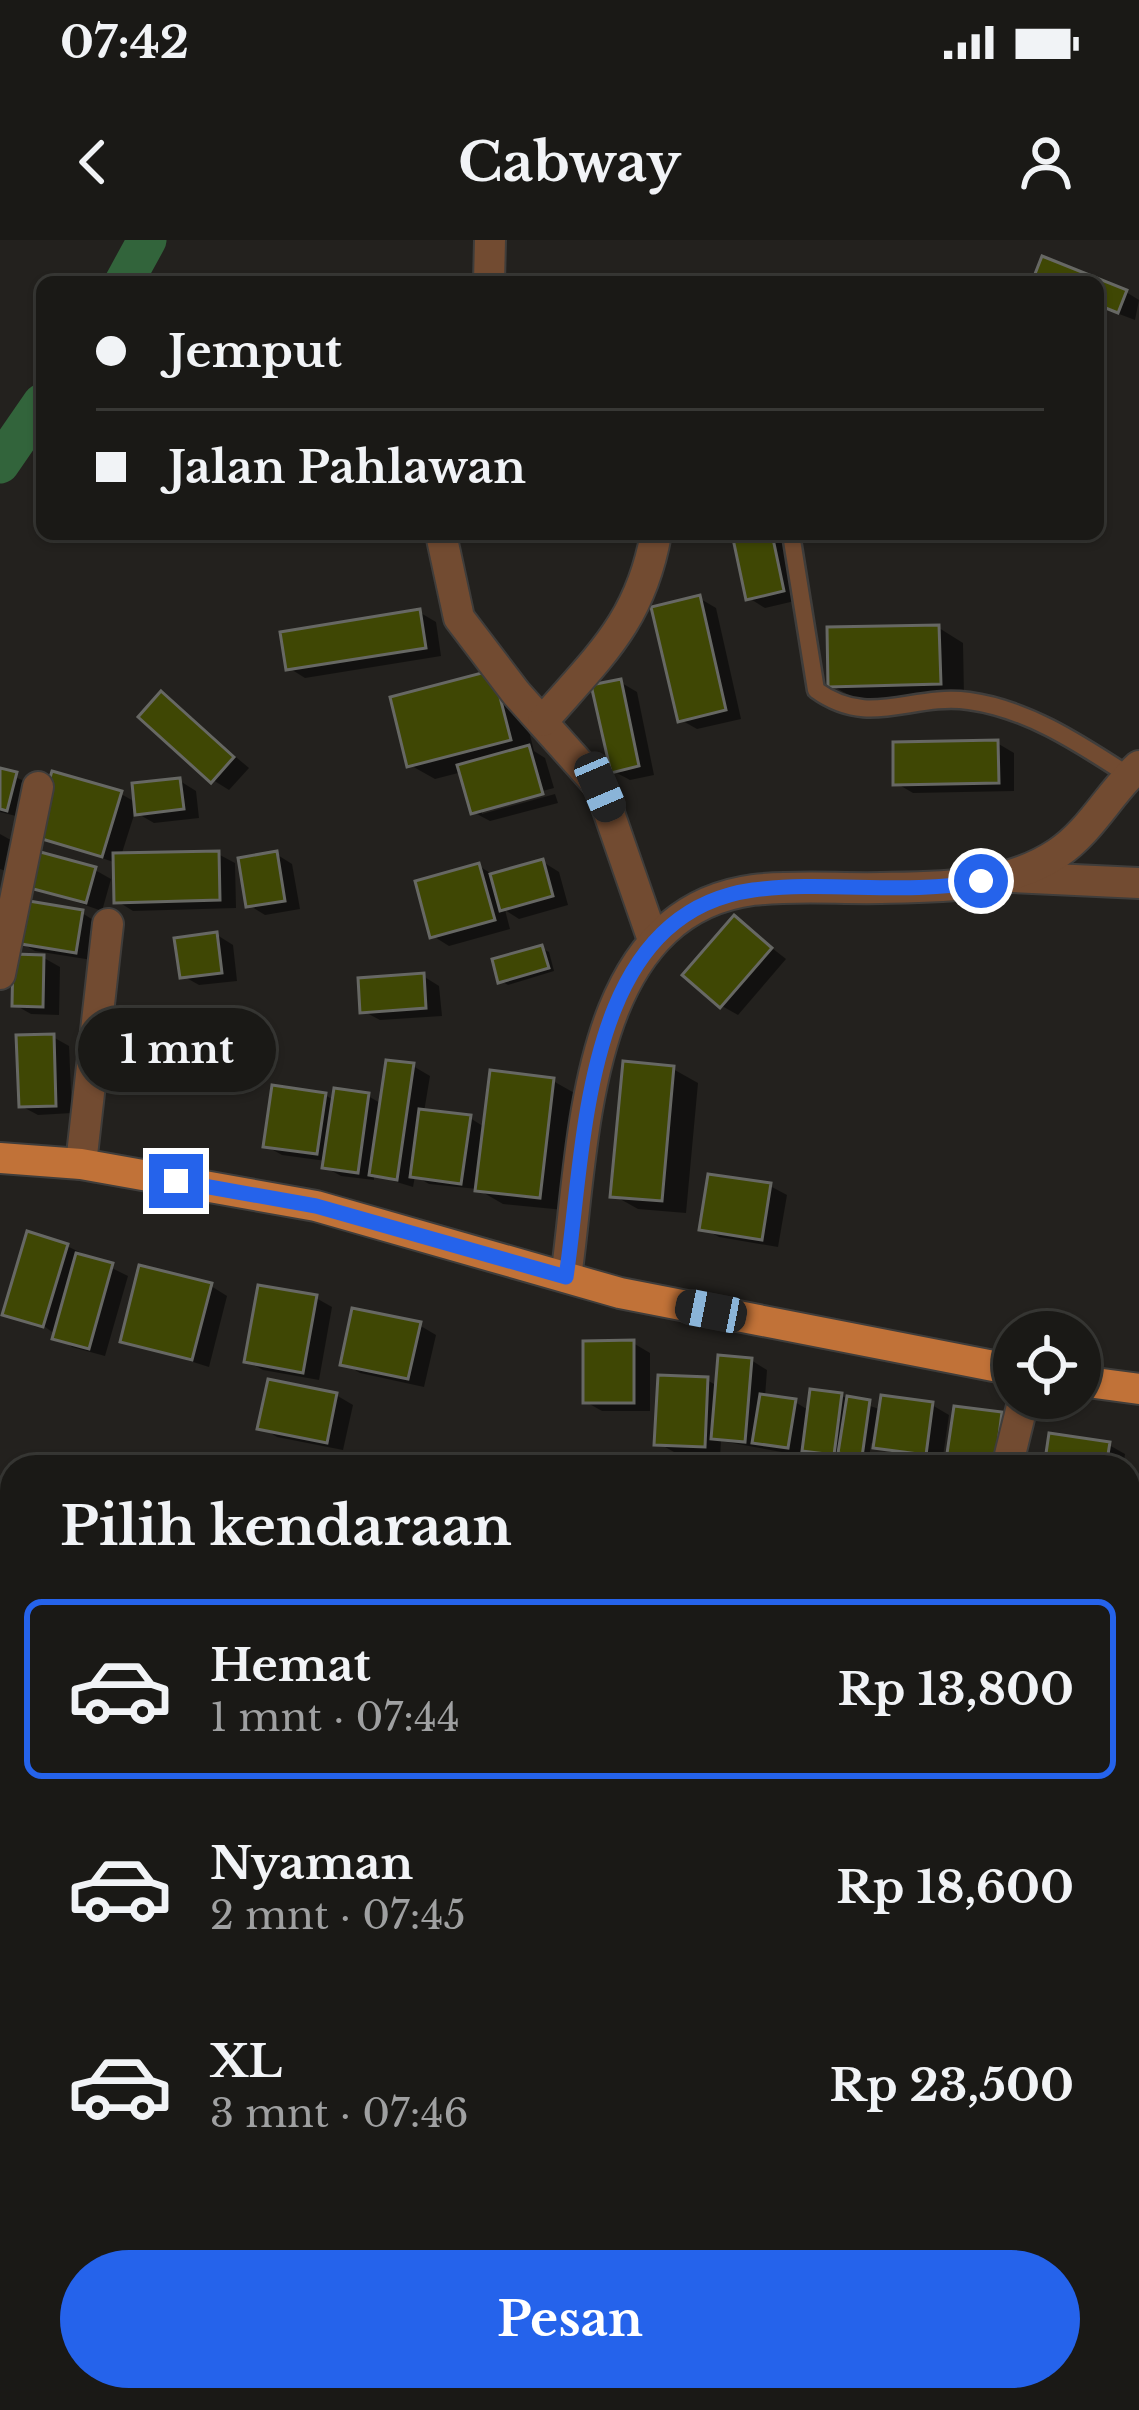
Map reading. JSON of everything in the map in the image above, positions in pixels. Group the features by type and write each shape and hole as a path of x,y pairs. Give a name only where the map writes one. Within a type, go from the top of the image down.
{"main road":[{"path":"0,1158 81,1164 316,1206 566,1277 993,1366"},
{"path":"1101,1384 1139,1389"}],"street":[{"path":"489,276 490,240"},
{"path":"442,540 459,618 600,787 653,940"},
{"path":"543,721 635,611 647,585 655,540"},
{"path":"1006,877 1058,853 1134,771"},
{"path":"0,974 38,787"},
{"path":"566,1277 597,1066 610,1012 653,940 682,916 752,890 956,886 1006,877 1139,883"},
{"path":"81,1164 109,924"},
{"path":"1010,1455 1019,1419"}],"lane":[{"path":"792,540 816,690 857,711 966,700 1022,715 1134,771"}],"building":[{"path":"1042,256 1092,276 1034,276"},
{"path":"1104,281 1127,290 1118,313 1104,307"},
{"path":"733,540 773,540 784,591 746,600"},
{"path":"700,595 726,710 678,722 651,607"},
{"path":"420,609 426,648 286,670 280,632"},
{"path":"939,625 941,684 828,687 827,627"},
{"path":"493,670 511,740 407,767 390,697"},
{"path":"621,679 639,766 611,773 591,685"},
{"path":"161,691 234,757 211,783 138,717"},
{"path":"998,740 999,783 893,785 893,742"},
{"path":"529,745 543,794 471,814 457,765"},
{"path":"0,768 17,772 7,811 0,809"},
{"path":"52,771 122,791 102,857 32,836"},
{"path":"180,778 184,809 135,815 132,783"},
{"path":"33,850 96,867 86,903 22,886"},
{"path":"219,851 220,900 114,903 113,853"},
{"path":"277,851 285,901 246,907 238,858"},
{"path":"543,859 553,896 500,911 490,874"},
{"path":"479,863 495,920 430,938 415,881"},
{"path":"23,900 83,910 76,953 15,943"},
{"path":"734,915 772,948 720,1008 682,975"},
{"path":"217,932 222,973 180,978 174,938"},
{"path":"542,945 549,968 498,983 492,959"},
{"path":"13,954 44,955 43,1007 12,1006"},
{"path":"424,973 426,1008 360,1013 358,978"},
{"path":"192,1023 201,1065 128,1080 120,1039"},
{"path":"54,1034 56,1106 19,1107 16,1035"},
{"path":"386,1060 414,1063 397,1180 369,1175"},
{"path":"623,1061 674,1066 662,1201 610,1197"},
{"path":"490,1070 554,1078 540,1198 475,1191"},
{"path":"272,1085 326,1093 317,1154 263,1147"},
{"path":"334,1088 369,1093 358,1173 322,1168"},
{"path":"419,1109 471,1115 461,1184 410,1177"},
{"path":"708,1174 771,1183 762,1240 699,1230"},
{"path":"27,1231 68,1244 43,1327 2,1315"},
{"path":"76,1253 113,1263 89,1349 52,1339"},
{"path":"139,1265 212,1283 192,1360 120,1342"},
{"path":"258,1285 317,1295 303,1373 244,1362"},
{"path":"352,1308 421,1322 408,1379 340,1365"},
{"path":"634,1340 634,1403 583,1403 583,1341"},
{"path":"718,1355 752,1358 745,1442 711,1439"},
{"path":"658,1375 708,1377 705,1447 654,1445"},
{"path":"268,1379 337,1393 327,1443 257,1429"},
{"path":"810,1389 842,1393 834,1455 802,1451"},
{"path":"760,1394 796,1399 788,1448 752,1443"},
{"path":"881,1395 933,1402 926,1455 873,1448"},
{"path":"847,1396 870,1400 862,1455 838,1453"},
{"path":"954,1406 993,1411 993,1419 1001,1419 997,1455 947,1455"},
{"path":"1049,1433 1110,1442 1108,1455 1046,1455"}],"waterway":[{"path":"127,276 147,240"},
{"path":"0,464 36,412"}],"route":[{"path":"176,1181 316,1206 566,1277 597,1066 610,1012 653,940 682,916 752,890 956,886 981,881"}]}
